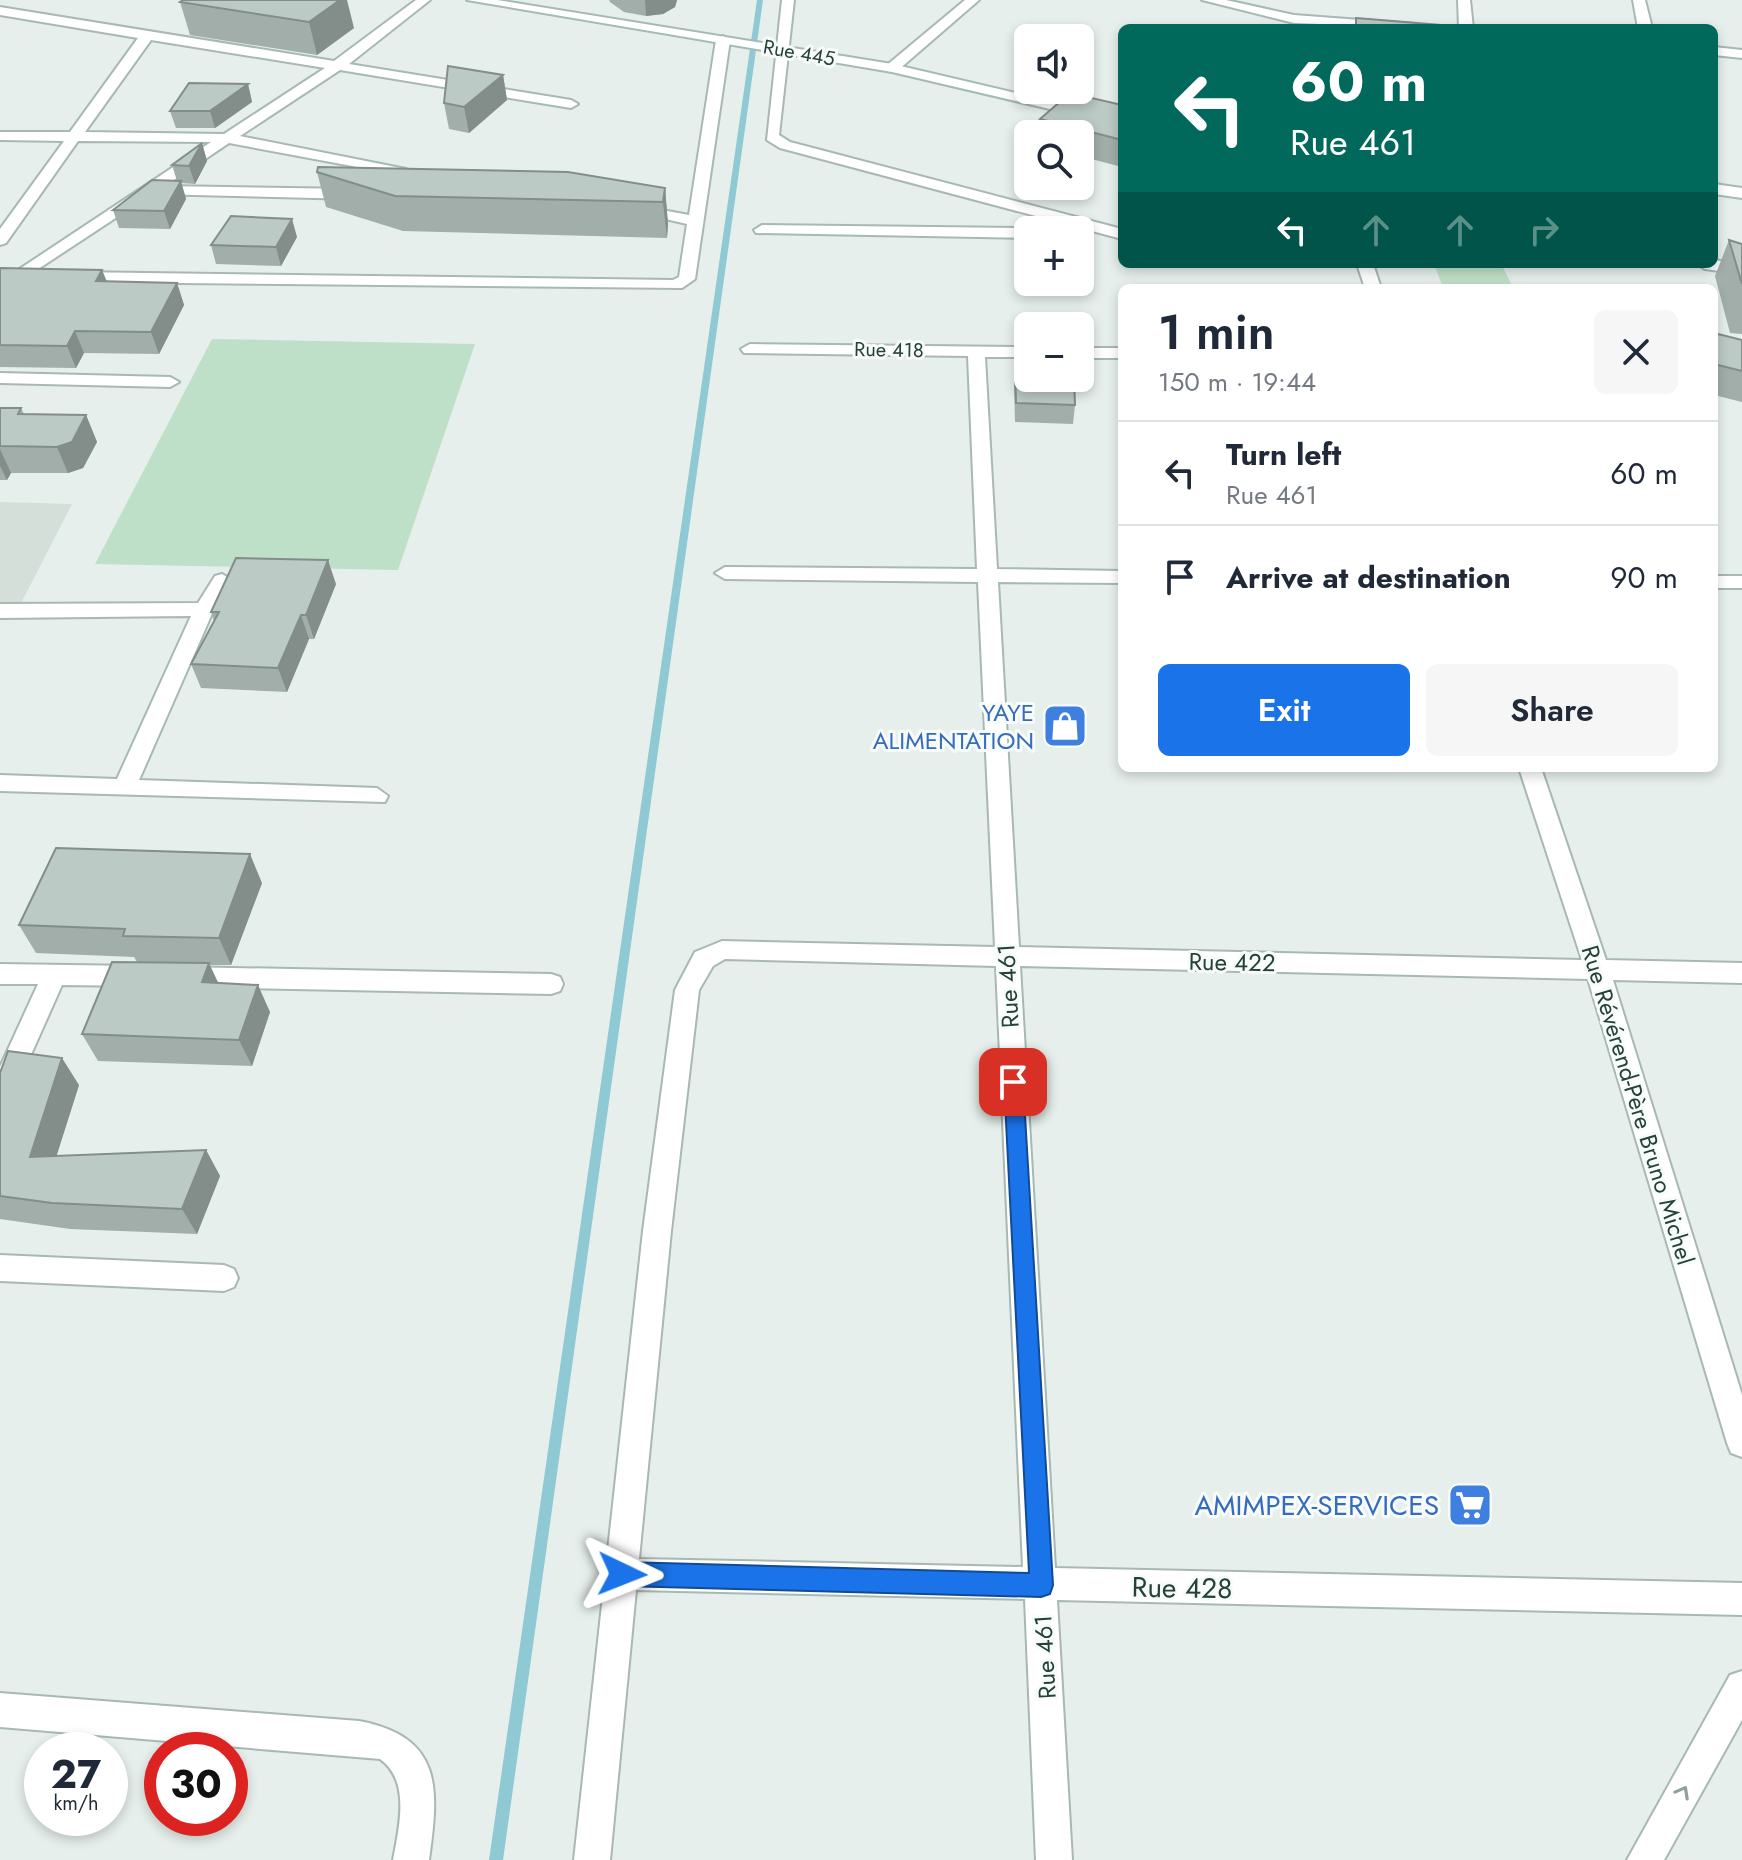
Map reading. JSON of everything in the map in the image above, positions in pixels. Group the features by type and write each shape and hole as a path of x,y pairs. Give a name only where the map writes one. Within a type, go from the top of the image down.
{"street":[{"path":"8,275 147,190 337,66 424,0"},
{"name":"Rue 445","path":"473,0 892,68 1118,121"},
{"path":"788,0 770,129 772,137 785,145 1118,233"},
{"path":"892,68 973,0"},
{"path":"1208,0 1294,19 1361,24"},
{"path":"1294,19 1296,0"},
{"path":"1464,0 1466,24"},
{"path":"1639,0 1644,24"},
{"path":"0,11 571,104"},
{"path":"0,240 147,35"},
{"path":"8,275 656,288 687,279 727,41"},
{"path":"1718,51 1742,54"},
{"path":"0,136 226,138 426,177"},
{"path":"1718,189 1740,192"},
{"path":"147,190 379,195"},
{"path":"619,207 695,221"},
{"path":"762,230 1014,233"},
{"path":"1094,234 1118,234"},
{"path":"1718,266 1742,269"},
{"name":"Rue 418","path":"750,349 1014,352"},
{"name":"Rue 461","path":"976,351 1054,1860"},
{"path":"1094,353 1118,353"},
{"path":"0,378 170,382"},
{"path":"725,573 1118,577"},
{"path":"124,789 204,609 222,580"},
{"path":"1718,582 1742,582"},
{"path":"0,611 204,609"},
{"name":"Rue Révérend-Père Bruno Michel","path":"1531,772 1597,969 1742,1443"},
{"path":"0,783 377,796"},
{"name":"Rue 422","path":"622,1574 657,1231 687,990 704,959 722,950 1742,973"},
{"path":"0,974 551,984"},
{"path":"0,1096 54,975"},
{"path":"0,1268 224,1278"},
{"path":"592,1860 622,1574"},
{"name":"Rue 428","path":"622,1574 1742,1599"},
{"path":"1645,1860 1742,1687"},
{"path":"0,1710 359,1738 391,1745 406,1762 420,1797 411,1860"}],"shaded area":[{"path":"0,502 72,504 20,605 0,605"}],"green space":[{"path":"1436,268 1503,268 1511,284 1442,284"},
{"path":"212,339 475,344 398,570 95,564"}],"building":[{"path":"340,0 309,22 180,2"},
{"path":"1356,18 1429,24 1356,24"},
{"path":"448,66 503,75 464,107 444,103"},
{"path":"189,83 248,84 210,111 170,111"},
{"path":"1094,99 1118,104 1118,139 1094,133 1094,120 1040,119 1057,104 1094,104"},
{"path":"202,143 189,166 172,165 198,146"},
{"path":"318,167 568,172 665,188 663,202 395,196 317,172"},
{"path":"152,180 181,181 164,211 113,210"},
{"path":"231,216 292,219 276,247 211,245"},
{"path":"1729,240 1742,244 1742,284"},
{"path":"0,268 102,270 96,281 177,283 151,332 75,331 67,346 0,345"},
{"path":"1718,334 1742,340 1742,371 1718,365"},
{"path":"1016,392 1075,392 1075,405 1016,403"},
{"path":"0,408 21,408 18,414 86,415 72,442 57,447 0,446"},
{"path":"236,558 328,560 306,615 301,615 278,668 191,664 219,612 211,612"},
{"path":"56,848 250,854 219,938 123,936 125,929 19,925"},
{"path":"112,962 209,963 202,982 258,985 239,1040 82,1034"},
{"path":"8,1051 62,1058 30,1157 206,1150 182,1209 52,1203 0,1196 0,1073"}],"waterway":[{"path":"496,1860 760,0"}],"place":[{"name":"YAYE ALIMENTATION","path":"1065,726"},
{"name":"AMIMPEX-SERVICES","path":"1470,1505"}],"route":[{"path":"622,1574 1041,1585 1013,1082"}]}
